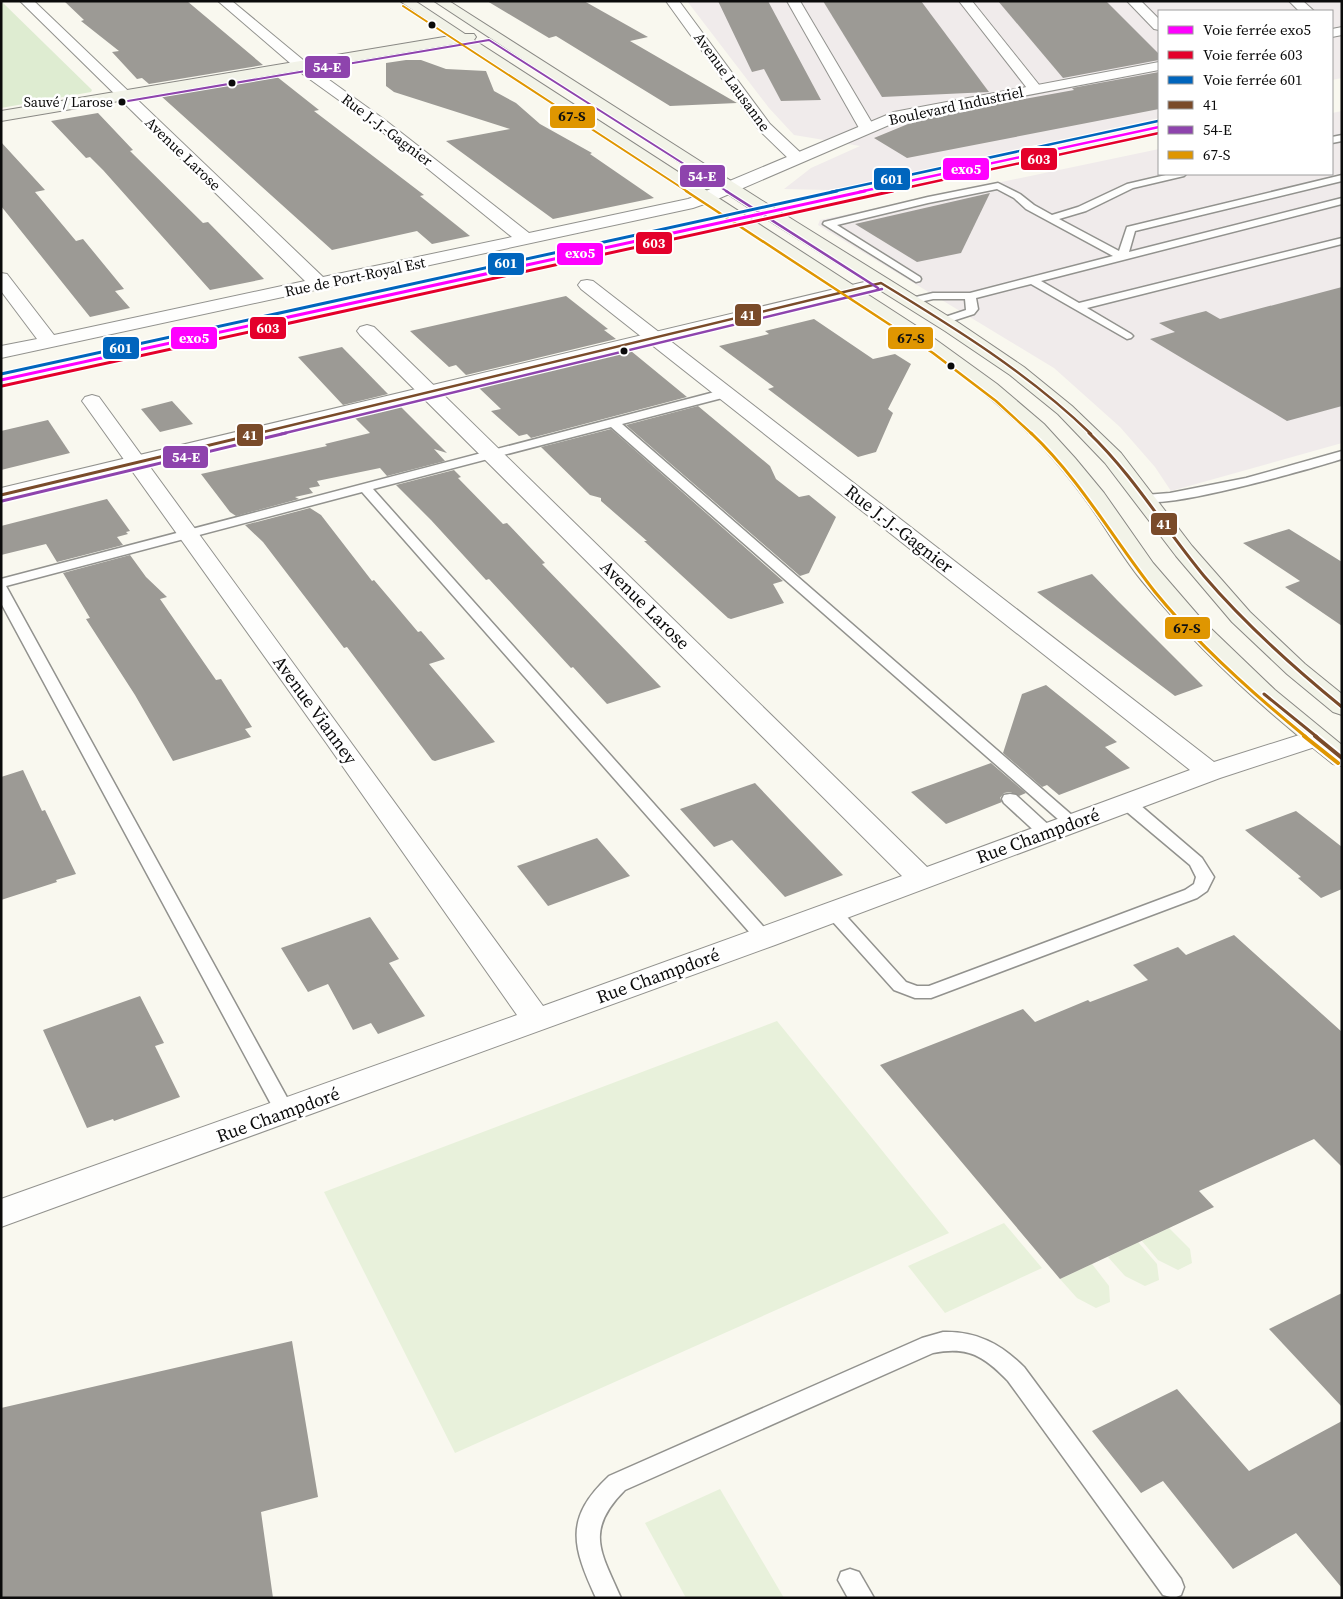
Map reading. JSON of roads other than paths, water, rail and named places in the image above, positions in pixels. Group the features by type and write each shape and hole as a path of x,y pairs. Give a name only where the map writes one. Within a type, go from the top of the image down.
{"main road":[{"path":"406,1 707,197 972,373 1028,421 1077,474 1098,500 1140,564 1166,596 1236,668 1315,738 1342,758"},
{"path":"440,1 821,246 943,321 1017,371 1065,410 1113,458 1199,570 1241,617 1290,663 1342,707"},
{"path":"1,116 490,33"}],"street":[{"name":"Avenue Larose","path":"26,1 121,96 319,284"},
{"name":"Rue J.-J.-Gagnier","path":"224,1 302,65 380,123 527,240"},
{"name":"Avenue Lausanne","path":"672,1 760,122 780,145 798,158"},
{"path":"793,1 867,128"},
{"path":"965,1 1035,88"},
{"path":"1133,1 1158,25"},
{"path":"1295,1 1306,10"},
{"name":"Boulevard Industriel","path":"707,197 867,128 911,112 1158,66"},
{"name":"Rue de Port-Royal Est","path":"1,352 527,240 693,203 707,197"},
{"path":"1,278 49,342"},
{"path":"1,495 881,283"},
{"name":"Rue J.-J.-Gagnier","path":"587,285 1210,772"},
{"name":"Avenue Larose","path":"367,331 922,879"},
{"name":"Avenue Vianney","path":"92,401 537,1020"},
{"name":"Rue Champdoré","path":"2,1213 764,938 1210,772 1315,738"}],"lane":[{"path":"1050,218 1082,209 1136,184 1176,175"},
{"path":"1122,257 1132,229 1338,181"},
{"path":"916,278 828,224 919,202 998,186 1050,218 1122,257"},
{"path":"911,301 933,296 970,296 1342,201"},
{"path":"821,246 850,239"},
{"path":"1077,307 1342,241"},
{"path":"1032,280 1127,336"},
{"path":"943,321 970,312 972,309 970,296"},
{"path":"1,583 491,453 726,393"},
{"path":"613,422 1073,823"},
{"path":"1145,499 1170,497 1248,482 1342,456"},
{"path":"364,487 764,938"},
{"path":"1,589 285,1112"},
{"path":"1010,799 1047,833"},
{"path":"833,912 900,986 915,992 930,992 1185,896 1201,887 1205,877 1196,862 1127,803"},
{"path":"609,1598 594,1568 587,1542 588,1527 598,1503 617,1483 660,1462 930,1344 945,1340 963,1341 979,1345 1003,1359 1016,1374 1172,1587"}],"rail line":[{"name":"601","path":"1,374 1158,121"},
{"name":"exo5","path":"1,380 1158,127"},
{"name":"603","path":"2,386 1158,133"}],"place":[{"name":"Sauvé / Larose","path":"122,102"}]}
